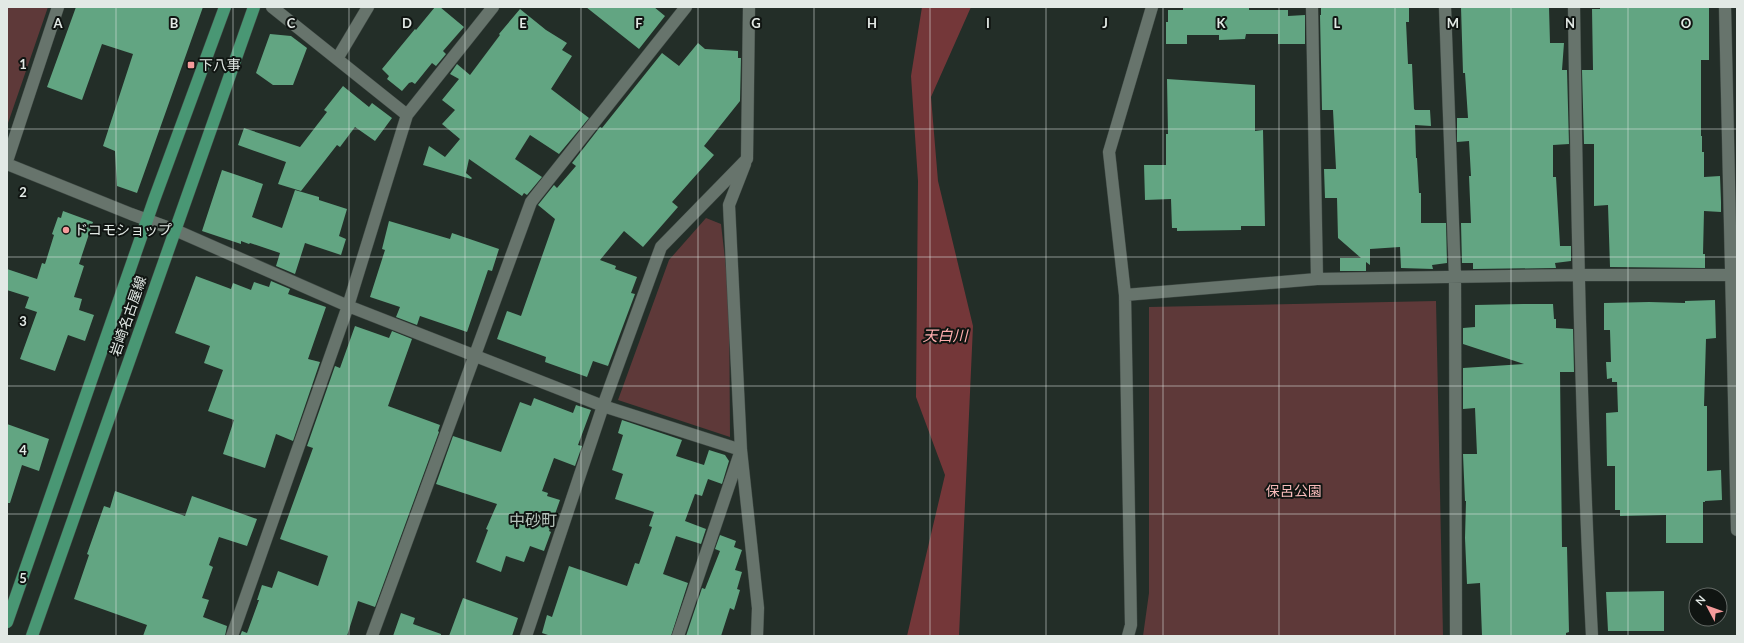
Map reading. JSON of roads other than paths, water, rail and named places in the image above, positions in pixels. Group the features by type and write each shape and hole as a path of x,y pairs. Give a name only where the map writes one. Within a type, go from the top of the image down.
{"main road":[{"name":"岩崎名古屋線","path":"7,622 147,220 225,7"},
{"name":"岩崎名古屋線","path":"32,636 254,7"}],"street":[{"path":"7,161 58,7"},
{"path":"272,7 407,115"},
{"path":"337,59 368,7"},
{"path":"232,636 348,306 407,115 493,7"},
{"path":"372,636 476,356 531,202 686,7"},
{"path":"749,7 747,159 729,205 741,450 758,608 757,636"},
{"path":"1128,636 1130,624 1126,295 1109,152 1152,7"},
{"path":"1312,7 1317,279"},
{"path":"1445,7 1456,277 1456,636"},
{"path":"1574,7 1578,275 1592,636"},
{"path":"1725,7 1734,275 1737,530"},
{"path":"526,636 604,406 661,248 747,159"},
{"path":"7,164 175,230 348,306 604,406 741,450"},
{"path":"1126,295 1317,279 1578,275 1734,275"},
{"path":"678,636 741,450"}],"water":[{"name":"天白川","path":"922,7 971,7 931,97 938,181 973,326 959,636 907,636 945,475 916,397 918,181 911,76"}],"place":[{"name":"下八事","path":"191,65"},
{"name":"ドコモショップ","path":"66,230"}],"district":[{"name":"中砂町","path":"533,520"}],"park label":[{"name":"保呂公園","path":"1294,491"}]}
